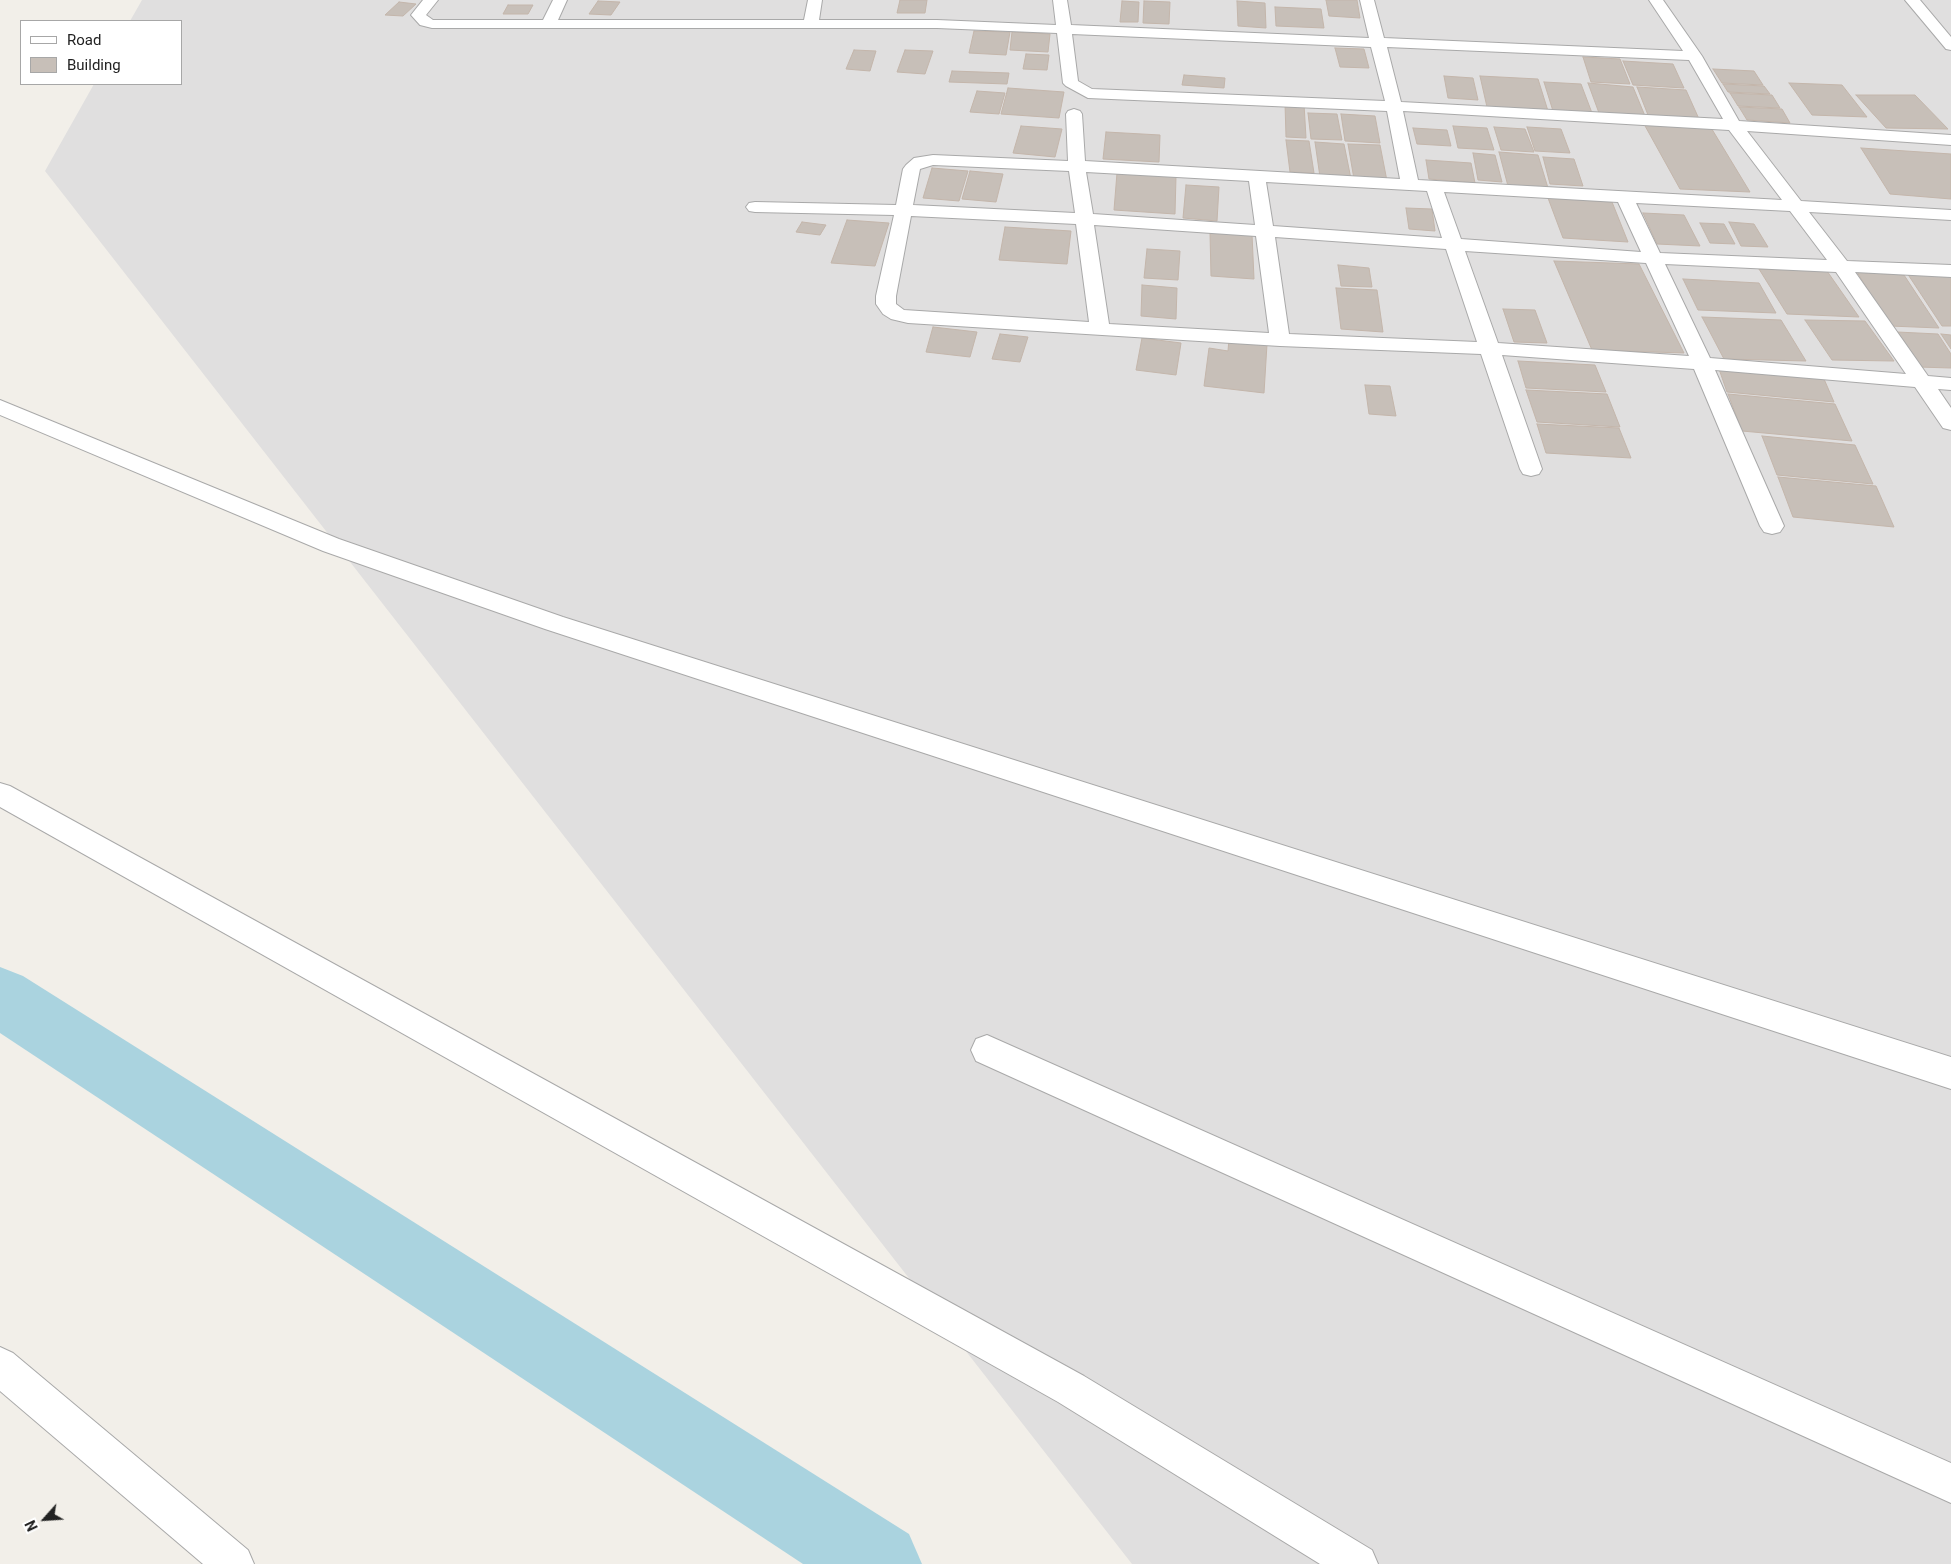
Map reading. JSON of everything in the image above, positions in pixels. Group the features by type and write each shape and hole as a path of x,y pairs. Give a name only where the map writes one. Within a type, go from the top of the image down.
{"street":[{"path":"431,0 418,15 425,22 937,24 1694,56"},
{"path":"549,22 560,0"},
{"path":"811,23 815,0"},
{"path":"1060,0 1071,83 1088,92 1102,95 1394,106 1734,125 1951,140"},
{"path":"1367,0 1380,43 1410,185"},
{"path":"1651,0 1694,56 1734,125 1841,266 1951,424"},
{"path":"1912,0 1951,46"},
{"path":"681,24 686,8"},
{"path":"937,24 938,8"},
{"path":"1074,114 1077,166 1086,219 1100,329"},
{"path":"1951,215 1077,166 933,160 920,162 912,170 886,296 886,304 890,310 908,317 1280,340 1489,348 1702,363 1951,384"},
{"path":"1257,176 1280,340"},
{"path":"1434,187 1531,469"},
{"path":"1625,197 1702,363 1772,526"},
{"path":"755,207 903,210 1086,219 1653,258 1951,271"},
{"path":"0,407 331,545 545,619 1951,1073"},
{"path":"0,794 1071,1389 1358,1564"},
{"path":"987,1050 1951,1483"},
{"path":"0,1366 234,1564"}],"shaded area":[{"path":"142,0 1951,0 1951,1564 1132,1564 45,171 93,85 182,85 182,20 131,20"}],"building":[{"path":"900,0 927,0 925,13 897,13"},
{"path":"1326,0 1357,0 1360,18 1329,16"},
{"path":"598,1 620,2 611,15 589,14"},
{"path":"1122,1 1139,2 1138,22 1120,22"},
{"path":"1144,1 1170,2 1169,24 1143,23"},
{"path":"1237,1 1265,3 1266,28 1238,26"},
{"path":"399,2 416,4 403,16 385,15"},
{"path":"508,5 533,5 528,14 503,14"},
{"path":"1275,7 1321,9 1324,28 1276,26"},
{"path":"974,31 1010,32 1006,55 969,53"},
{"path":"1012,32 1050,34 1048,52 1010,50"},
{"path":"1335,48 1364,49 1369,68 1340,67"},
{"path":"854,50 876,51 870,71 846,69"},
{"path":"905,50 933,51 925,74 897,72"},
{"path":"1026,54 1049,55 1047,70 1023,69"},
{"path":"1583,57 1620,59 1630,84 1591,82"},
{"path":"1623,61 1673,64 1684,88 1633,85"},
{"path":"1713,69 1754,71 1763,85 1722,83"},
{"path":"952,71 1009,73 1007,84 949,82"},
{"path":"1184,75 1225,78 1224,88 1182,85"},
{"path":"1444,76 1473,78 1478,100 1448,98"},
{"path":"1480,76 1538,79 1548,111 1487,107"},
{"path":"1544,82 1581,84 1592,113 1553,111"},
{"path":"1588,83 1633,87 1645,116 1599,113"},
{"path":"1789,83 1842,85 1867,117 1812,115"},
{"path":"1723,84 1764,86 1770,94 1728,92"},
{"path":"1637,87 1686,90 1699,119 1648,115"},
{"path":"1008,88 1064,92 1059,118 1001,114"},
{"path":"977,91 1005,93 999,114 970,112"},
{"path":"1730,93 1772,95 1780,108 1738,106"},
{"path":"1856,95 1915,95 1948,129 1886,128"},
{"path":"1285,103 1304,104 1306,138 1286,137"},
{"path":"1739,107 1782,109 1790,123 1747,120"},
{"path":"1308,113 1337,114 1342,140 1311,139"},
{"path":"1341,114 1375,116 1380,143 1345,141"},
{"path":"1644,124 1710,126 1750,192 1680,189"},
{"path":"1021,126 1062,129 1055,157 1013,153"},
{"path":"1453,126 1487,128 1494,150 1458,148"},
{"path":"1494,127 1525,129 1534,152 1501,150"},
{"path":"1527,127 1561,129 1570,153 1535,151"},
{"path":"1413,128 1447,130 1451,146 1417,144"},
{"path":"1106,132 1160,135 1159,162 1103,159"},
{"path":"1286,140 1309,141 1314,173 1290,172"},
{"path":"1315,142 1344,144 1351,179 1320,177"},
{"path":"1348,144 1380,145 1387,181 1354,179"},
{"path":"1861,148 1951,154 1951,199 1890,194"},
{"path":"1499,152 1538,155 1548,188 1508,186"},
{"path":"1473,153 1495,155 1502,182 1478,180"},
{"path":"1543,157 1574,159 1583,186 1550,184"},
{"path":"1426,160 1471,163 1475,183 1429,179"},
{"path":"932,168 968,171 959,201 923,198"},
{"path":"970,171 1003,174 996,202 962,199"},
{"path":"1117,173 1176,176 1175,214 1114,210"},
{"path":"1186,185 1219,187 1217,221 1183,218"},
{"path":"1548,198 1612,202 1628,242 1563,238"},
{"path":"1406,208 1432,209 1435,231 1409,229"},
{"path":"1643,213 1684,215 1700,246 1657,244"},
{"path":"847,220 889,223 875,266 831,263"},
{"path":"802,222 826,225 820,235 796,232"},
{"path":"1729,222 1754,224 1768,247 1741,246"},
{"path":"1700,223 1724,224 1735,244 1710,243"},
{"path":"1005,227 1071,231 1067,264 999,260"},
{"path":"1210,232 1252,234 1254,279 1211,276"},
{"path":"1147,249 1180,251 1178,280 1144,278"},
{"path":"1554,261 1639,264 1684,353 1592,350"},
{"path":"1338,265 1369,268 1372,287 1341,286"},
{"path":"1759,269 1827,271 1859,317 1787,314"},
{"path":"1857,272 1904,275 1939,328 1890,326"},
{"path":"1907,273 1951,276 1951,326 1942,326"},
{"path":"1683,279 1759,283 1776,313 1698,310"},
{"path":"1142,285 1177,288 1176,319 1141,316"},
{"path":"1336,288 1377,290 1383,332 1341,329"},
{"path":"1503,309 1535,310 1547,343 1514,342"},
{"path":"1702,317 1781,320 1806,361 1724,359"},
{"path":"1805,320 1865,321 1894,361 1832,360"},
{"path":"933,327 977,332 970,357 926,352"},
{"path":"1897,332 1938,334 1951,354 1951,368 1918,367"},
{"path":"1000,334 1028,337 1020,362 992,359"},
{"path":"1941,334 1951,335 1951,349"},
{"path":"1142,338 1181,343 1176,375 1136,370"},
{"path":"1229,339 1267,344 1264,393 1204,386 1209,348 1228,351"},
{"path":"1518,361 1595,365 1606,392 1526,388"},
{"path":"1719,369 1824,379 1834,402 1727,392"},
{"path":"1365,385 1390,386 1396,416 1369,414"},
{"path":"1526,390 1607,394 1620,427 1537,422"},
{"path":"1728,394 1835,404 1852,441 1742,431"},
{"path":"1537,424 1619,428 1631,458 1546,453"},
{"path":"1762,436 1855,445 1873,484 1777,475"},
{"path":"1778,477 1876,486 1894,527 1793,517"}],"waterway":[{"path":"0,997 879,1564"}]}
